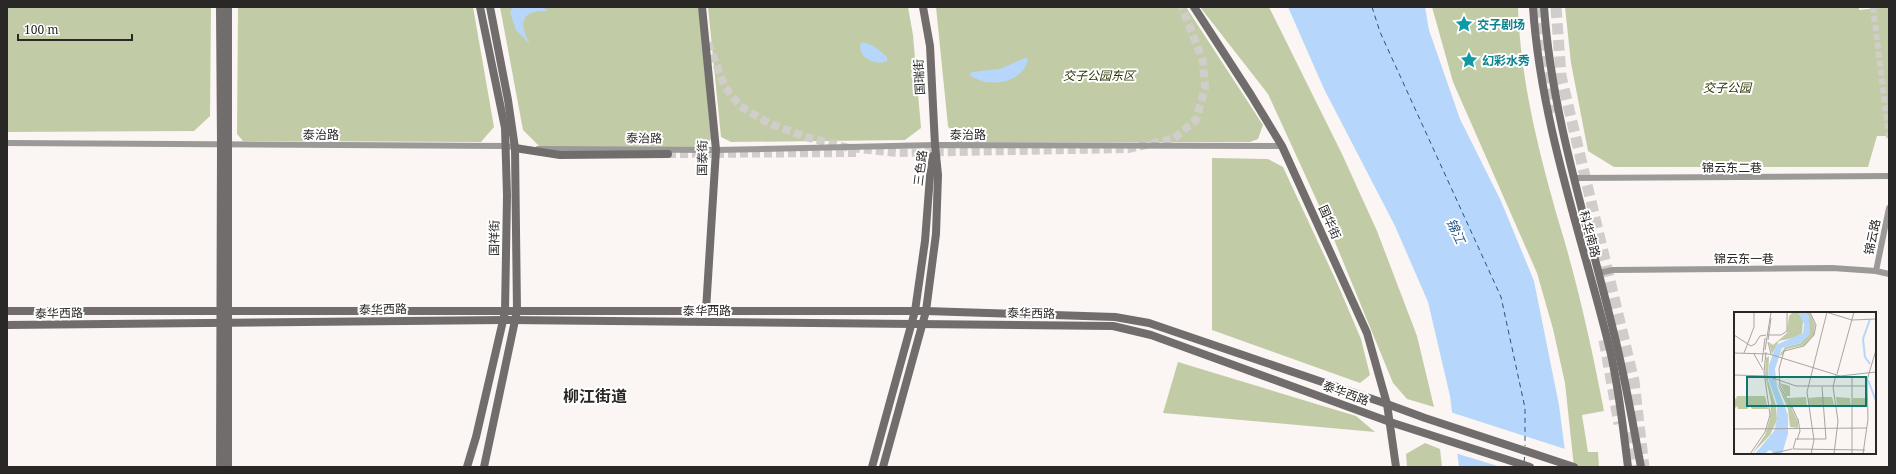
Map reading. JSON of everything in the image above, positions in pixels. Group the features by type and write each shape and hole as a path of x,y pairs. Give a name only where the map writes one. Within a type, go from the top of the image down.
{"street":[{"path":"220,7 225,144"},
{"path":"228,7 225,144 224,312 228,323 228,467"},
{"name":"国祥街","path":"467,467 476,437 504,316 507,196 505,128 480,7"},
{"name":"国祥街","path":"484,467 517,311 515,148 508,100 490,7"},
{"name":"国泰街","path":"702,7 716,150 706,310"},
{"name":"国瑞街","path":"924,7 930,46 935,145"},
{"name":"国华街","path":"1194,7 1282,146 1367,333 1387,404 1396,467"},
{"name":"科华南路","path":"1533,7 1546,108 1568,198 1610,351 1628,467"},
{"name":"科华南路","path":"1544,7 1552,81 1574,178 1616,343 1641,467"},
{"name":"泰治路","path":"7,143 506,146 515,148 716,150 935,145 1282,146"},
{"name":"三色路","path":"872,467 913,323 925,241 930,176 935,145"},
{"name":"三色路","path":"883,467 926,311 936,234 938,175 935,145"},
{"path":"515,148 560,155 668,154"},
{"name":"锦云东二巷","path":"1574,178 1889,176"},
{"name":"锦云路","path":"1876,271 1889,208"},
{"name":"锦云东一巷","path":"1598,273 1613,270 1832,268 1876,271 1889,274"},
{"name":"泰华西路","path":"7,311 504,316 515,320 1113,326 1151,335 1390,422 1424,431 1530,467"},
{"name":"泰华西路","path":"7,325 228,323 504,316 517,311 926,311 1115,317 1149,323 1425,418 1574,467"},
{"path":"220,467 219,323 224,312"}],"green space":[{"path":"7,7 211,7 210,116 194,131 7,132"},
{"path":"238,7 473,7 494,127 481,142 243,141 237,134"},
{"path":"500,7 698,7 702,31 711,139 705,147 541,148 523,130"},
{"path":"708,7 908,7 913,35 921,128 905,140 731,142 721,137"},
{"name":"交子公园东区","path":"936,7 1186,7 1263,125 1258,139 1250,142 956,142 948,126"},
{"path":"1200,7 1269,7 1342,154 1377,231 1417,336 1434,407 1407,399 1393,383 1328,225 1268,94"},
{"path":"1432,7 1518,7 1519,31 1529,104 1546,175 1579,295 1604,411 1582,415 1588,452 1598,452 1599,467 1574,467 1565,383 1553,329 1537,273 1453,82"},
{"name":"交子公园","path":"1565,7 1859,7 1859,10 1889,7 1889,136 1877,136 1868,167 1614,167 1588,151 1571,63"},
{"path":"1212,158 1268,159 1283,167 1338,285 1361,339 1370,375 1360,383 1212,330"},
{"path":"1178,362 1356,416 1375,432 1163,413"},
{"path":"1425,443 1440,449 1442,467 1407,467 1406,454"}],"water":[{"path":"513,7 543,7 547,11 532,13 527,15 524,19 524,30 530,44 516,30 510,12"},
{"name":"锦江","path":"1288,7 1425,7 1429,30 1460,119 1501,201 1534,281 1559,405 1567,467 1459,467 1450,396 1428,302 1395,226 1324,89"},
{"path":"861,43 875,47 887,57 887,61 878,62 868,60 862,53 860,48"},
{"path":"1025,58 1028,59 1020,74 1004,81 986,82 970,75 972,72 1000,69"}],"pier":[{"path":"1450,412 1568,450 1569,467 1501,467 1455,453"}],"ferry route":[{"path":"1372,7 1380,32 1501,297 1525,408 1525,446"},
{"path":"1524,462 1525,454"}],"tunnel":[{"path":"708,43 725,87 740,106 768,123 806,137 849,148 898,153 1128,149 1173,139 1196,120 1205,88 1203,61 1182,7"},
{"path":"1537,7 1552,113"},
{"path":"1556,7 1561,76 1634,381 1644,467"},
{"path":"1873,7 1889,138"},
{"path":"668,154 857,153"},
{"path":"1604,340 1619,424"},
{"path":"1631,432 1636,467"}],"place":[{"name":"交子剧场","path":"1464,24"},
{"name":"幻彩水秀","path":"1469,60"}],"district":[{"name":"柳江街道","path":"595,396"}]}
